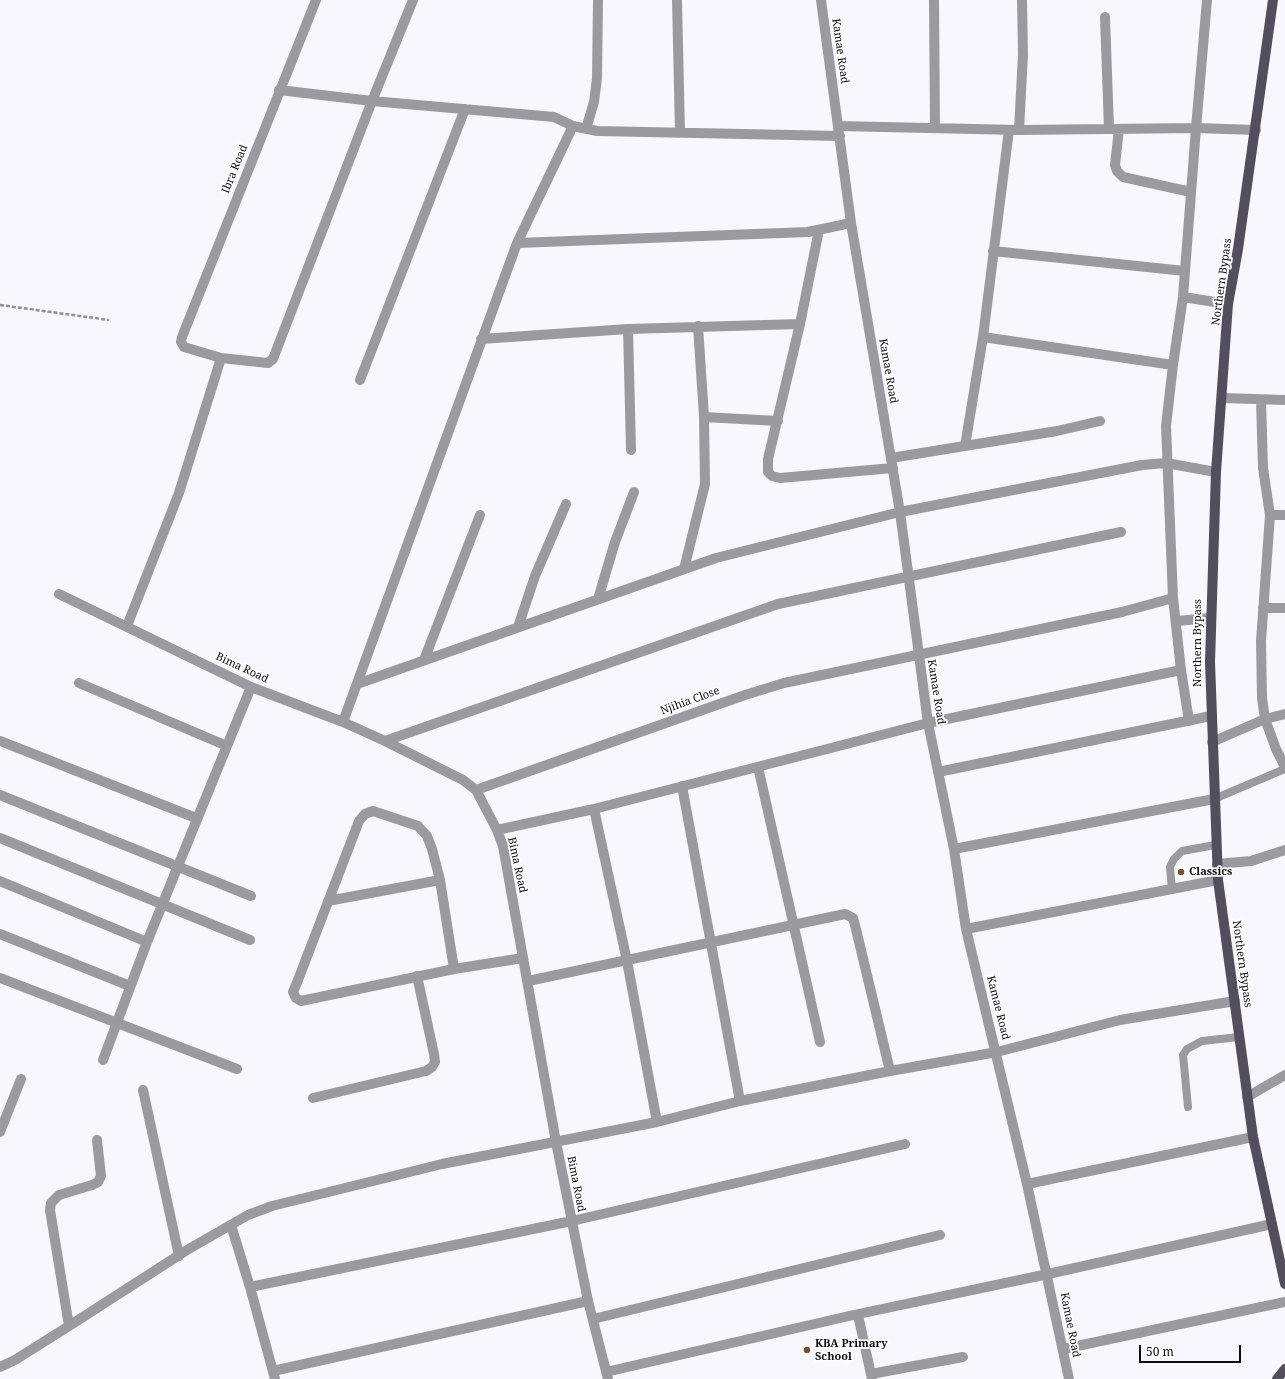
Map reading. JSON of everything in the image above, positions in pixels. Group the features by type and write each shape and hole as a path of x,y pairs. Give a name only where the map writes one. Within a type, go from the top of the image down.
{"main road":[{"name":"Northern Bypass","path":"1273,0 1256,130 1228,304 1216,472 1210,618 1211,716 1218,880 1253,1137 1285,1284"},
{"path":"1277,1379 1285,1369"}],"street":[{"name":"Ibra Road","path":"221,358 184,347 181,342 182,336 316,0"},
{"path":"127,626 179,493 221,358 268,363 273,359 372,101 413,0"},
{"path":"586,129 594,102 597,78 598,0"},
{"path":"677,0 680,132"},
{"name":"Kamae Road","path":"821,0 851,223 900,512 928,723 954,850 966,929 997,1052 1048,1274 1069,1379"},
{"path":"934,0 935,128"},
{"path":"965,446 983,337 993,251 1014,130 1023,54 1022,0"},
{"path":"1189,720 1181,670 1177,621 1173,598 1166,463 1166,426 1183,297 1207,0"},
{"path":"1105,17 1114,129 1115,165 1117,171 1123,177 1191,192"},
{"path":"279,90 372,101 554,117 574,126 610,132 839,131 935,128 1014,130 1196,128 1256,130"},
{"path":"360,380 465,109"},
{"path":"343,722 517,243 574,126"},
{"path":"517,243 808,232 851,223"},
{"path":"819,230 800,324 768,459 767,467 772,476 780,478 892,463 965,446 1057,431 1100,421"},
{"path":"993,251 1184,271"},
{"path":"1183,297 1228,304"},
{"path":"481,339 628,329 800,324"},
{"path":"684,569 705,484 704,417 698,326"},
{"path":"628,329 631,450"},
{"path":"983,337 1173,365"},
{"path":"1222,398 1285,400"},
{"path":"1261,400 1263,468 1270,515 1263,608 1261,661 1265,719 1285,768"},
{"path":"704,417 778,421"},
{"path":"357,684 716,558 900,512 1142,464 1166,463 1216,472"},
{"path":"598,599 615,542 634,492"},
{"path":"518,627 535,576 566,504"},
{"path":"424,660 480,515"},
{"path":"1270,515 1285,515"},
{"path":"385,741 778,604 1121,532"},
{"name":"Bima Road","path":"59,594 251,687 343,722 385,741 464,780 476,790 497,830 503,846 556,1142 588,1301 607,1376"},
{"name":"Njihia Close","path":"476,790 771,687 813,676 1122,612 1173,598"},
{"path":"1263,608 1285,608"},
{"path":"1177,621 1210,618"},
{"path":"497,830 594,809 928,723 1181,670"},
{"path":"79,683 227,746"},
{"path":"103,1060 130,986 196,818 251,687"},
{"path":"1212,742 1265,719 1285,714"},
{"path":"938,772 1211,716"},
{"path":"0,741 196,818"},
{"path":"758,767 820,1042"},
{"path":"682,786 740,1101"},
{"path":"0,795 251,896"},
{"path":"954,850 1214,799"},
{"path":"594,809 627,961 657,1122"},
{"path":"454,969 440,880 427,836 418,826 373,811 365,814 359,821 293,992 296,998 301,1001 417,976 523,958"},
{"path":"0,838 250,940"},
{"path":"1217,864 1251,861 1285,850"},
{"path":"328,901 440,880"},
{"path":"966,929 1218,880"},
{"path":"0,881 147,942"},
{"path":"528,981 711,944 845,914 853,918 890,1071"},
{"path":"0,934 130,986"},
{"path":"314,1098 426,1071 432,1067 435,1062 434,1054 417,976"},
{"path":"0,978 237,1069"},
{"path":"0,1367 69,1326 179,1256 231,1225 272,1206 442,1164 657,1122 740,1101 890,1071 997,1052 1120,1020 1235,1001"},
{"path":"1247,1097 1285,1075"},
{"path":"0,1132 21,1079"},
{"path":"143,1090 179,1256"},
{"path":"1027,1184 1253,1137"},
{"path":"69,1326 50,1210 51,1202 59,1195 98,1182 101,1176 97,1140"},
{"path":"250,1287 572,1221 905,1144"},
{"path":"607,1376 858,1315 1272,1224"},
{"path":"231,1225 274,1375 588,1301"},
{"path":"593,1319 940,1235"},
{"path":"1063,1349 1285,1302"},
{"path":"858,1315 872,1377 963,1357"}],"lane":[{"path":"1214,799 1285,768"},
{"path":"1172,889 1170,868 1174,859 1182,851 1216,845"},
{"path":"1188,1107 1184,1055 1187,1049 1202,1041 1239,1037"}],"path":[{"path":"0,306 109,320"}],"place":[{"name":"Classics","path":"1181,872"},
{"name":"KBA Primary School","path":"807,1350"}]}
